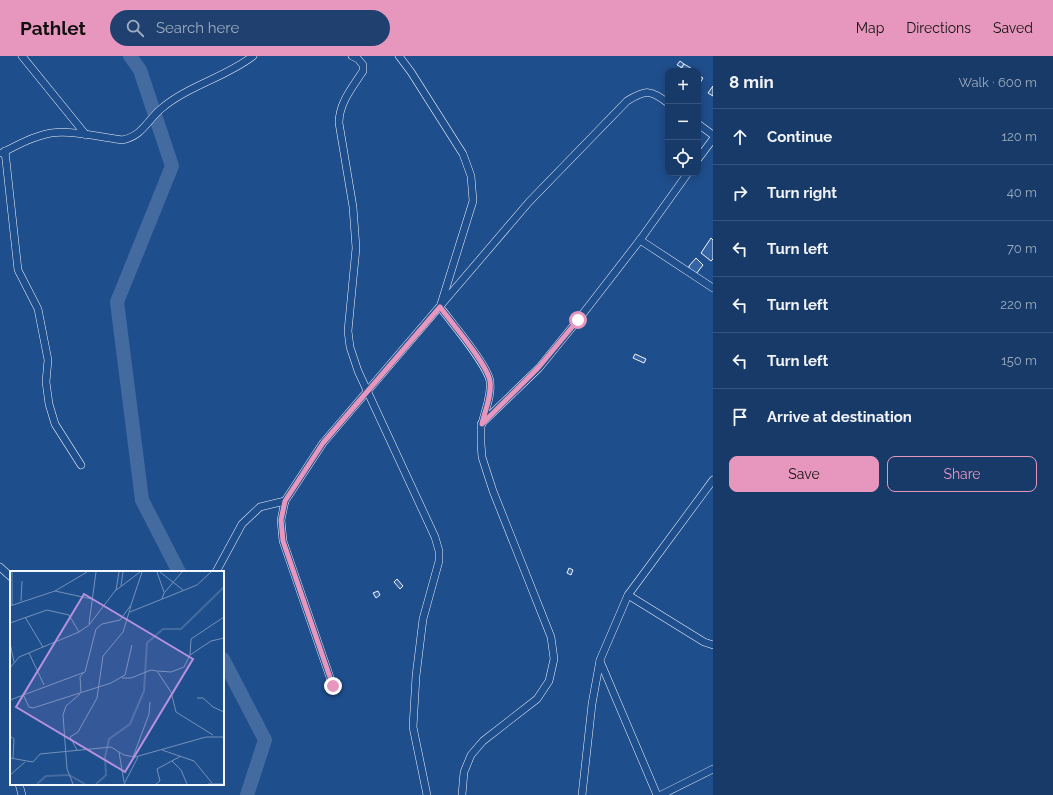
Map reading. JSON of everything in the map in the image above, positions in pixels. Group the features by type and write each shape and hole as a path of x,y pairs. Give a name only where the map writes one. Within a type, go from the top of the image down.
{"street":[{"path":"22,56 86,135"},
{"path":"81,465 55,424 49,404 46,382 48,360 38,309 18,270 2,153 38,136 51,133 86,135 122,140 131,138 143,130 154,116 172,101 252,56"},
{"path":"352,56 364,65 363,71 342,104 339,113 339,123 353,207 356,248 348,331 350,347 358,371 435,537 439,551 439,562 423,619 416,676 413,727 427,795"},
{"path":"399,56 411,72 463,154 472,176 473,201 440,307"},
{"path":"333,686 283,541 281,520 285,501 323,443 529,202 627,101 640,93 653,92 665,101"},
{"path":"701,126 713,135"},
{"path":"701,155 713,138"},
{"path":"482,424 538,368 640,240 686,176"},
{"path":"640,240 713,288"},
{"path":"440,307 484,366 490,380 490,393 482,424 480,444 482,457 493,491 551,637 554,660 549,681 537,699 483,741 472,755 464,772 462,795"},
{"path":"582,795 592,704 600,660 628,596 713,480"},
{"path":"217,571 242,524 260,507 285,501"},
{"path":"0,567 10,576"},
{"path":"628,596 704,642 713,645"},
{"path":"600,660 657,795"},
{"path":"661,795 713,769"},
{"path":"19,785 22,795"}],"building":[{"path":"680,61 684,64 681,68 677,65"},
{"path":"684,64 691,68 682,68"},
{"path":"713,86 713,96 708,93"},
{"path":"711,238 713,240 713,259 711,261 701,253"},
{"path":"696,258 703,265 696,274 689,269 689,266"},
{"path":"635,354 646,359 644,363 633,358"},
{"path":"569,568 573,570 571,575 567,573"},
{"path":"397,579 403,586 400,589 394,582"},
{"path":"378,591 380,595 376,598 373,593"}],"waterway":[{"path":"130,56 140,70 172,166 117,302 142,500 178,571"},
{"path":"224,661 265,740 247,795"}],"route":[{"path":"333,686 283,541 281,520 285,501 323,443 440,307 484,366 490,380 490,393 482,424 538,368 578,320"}]}
